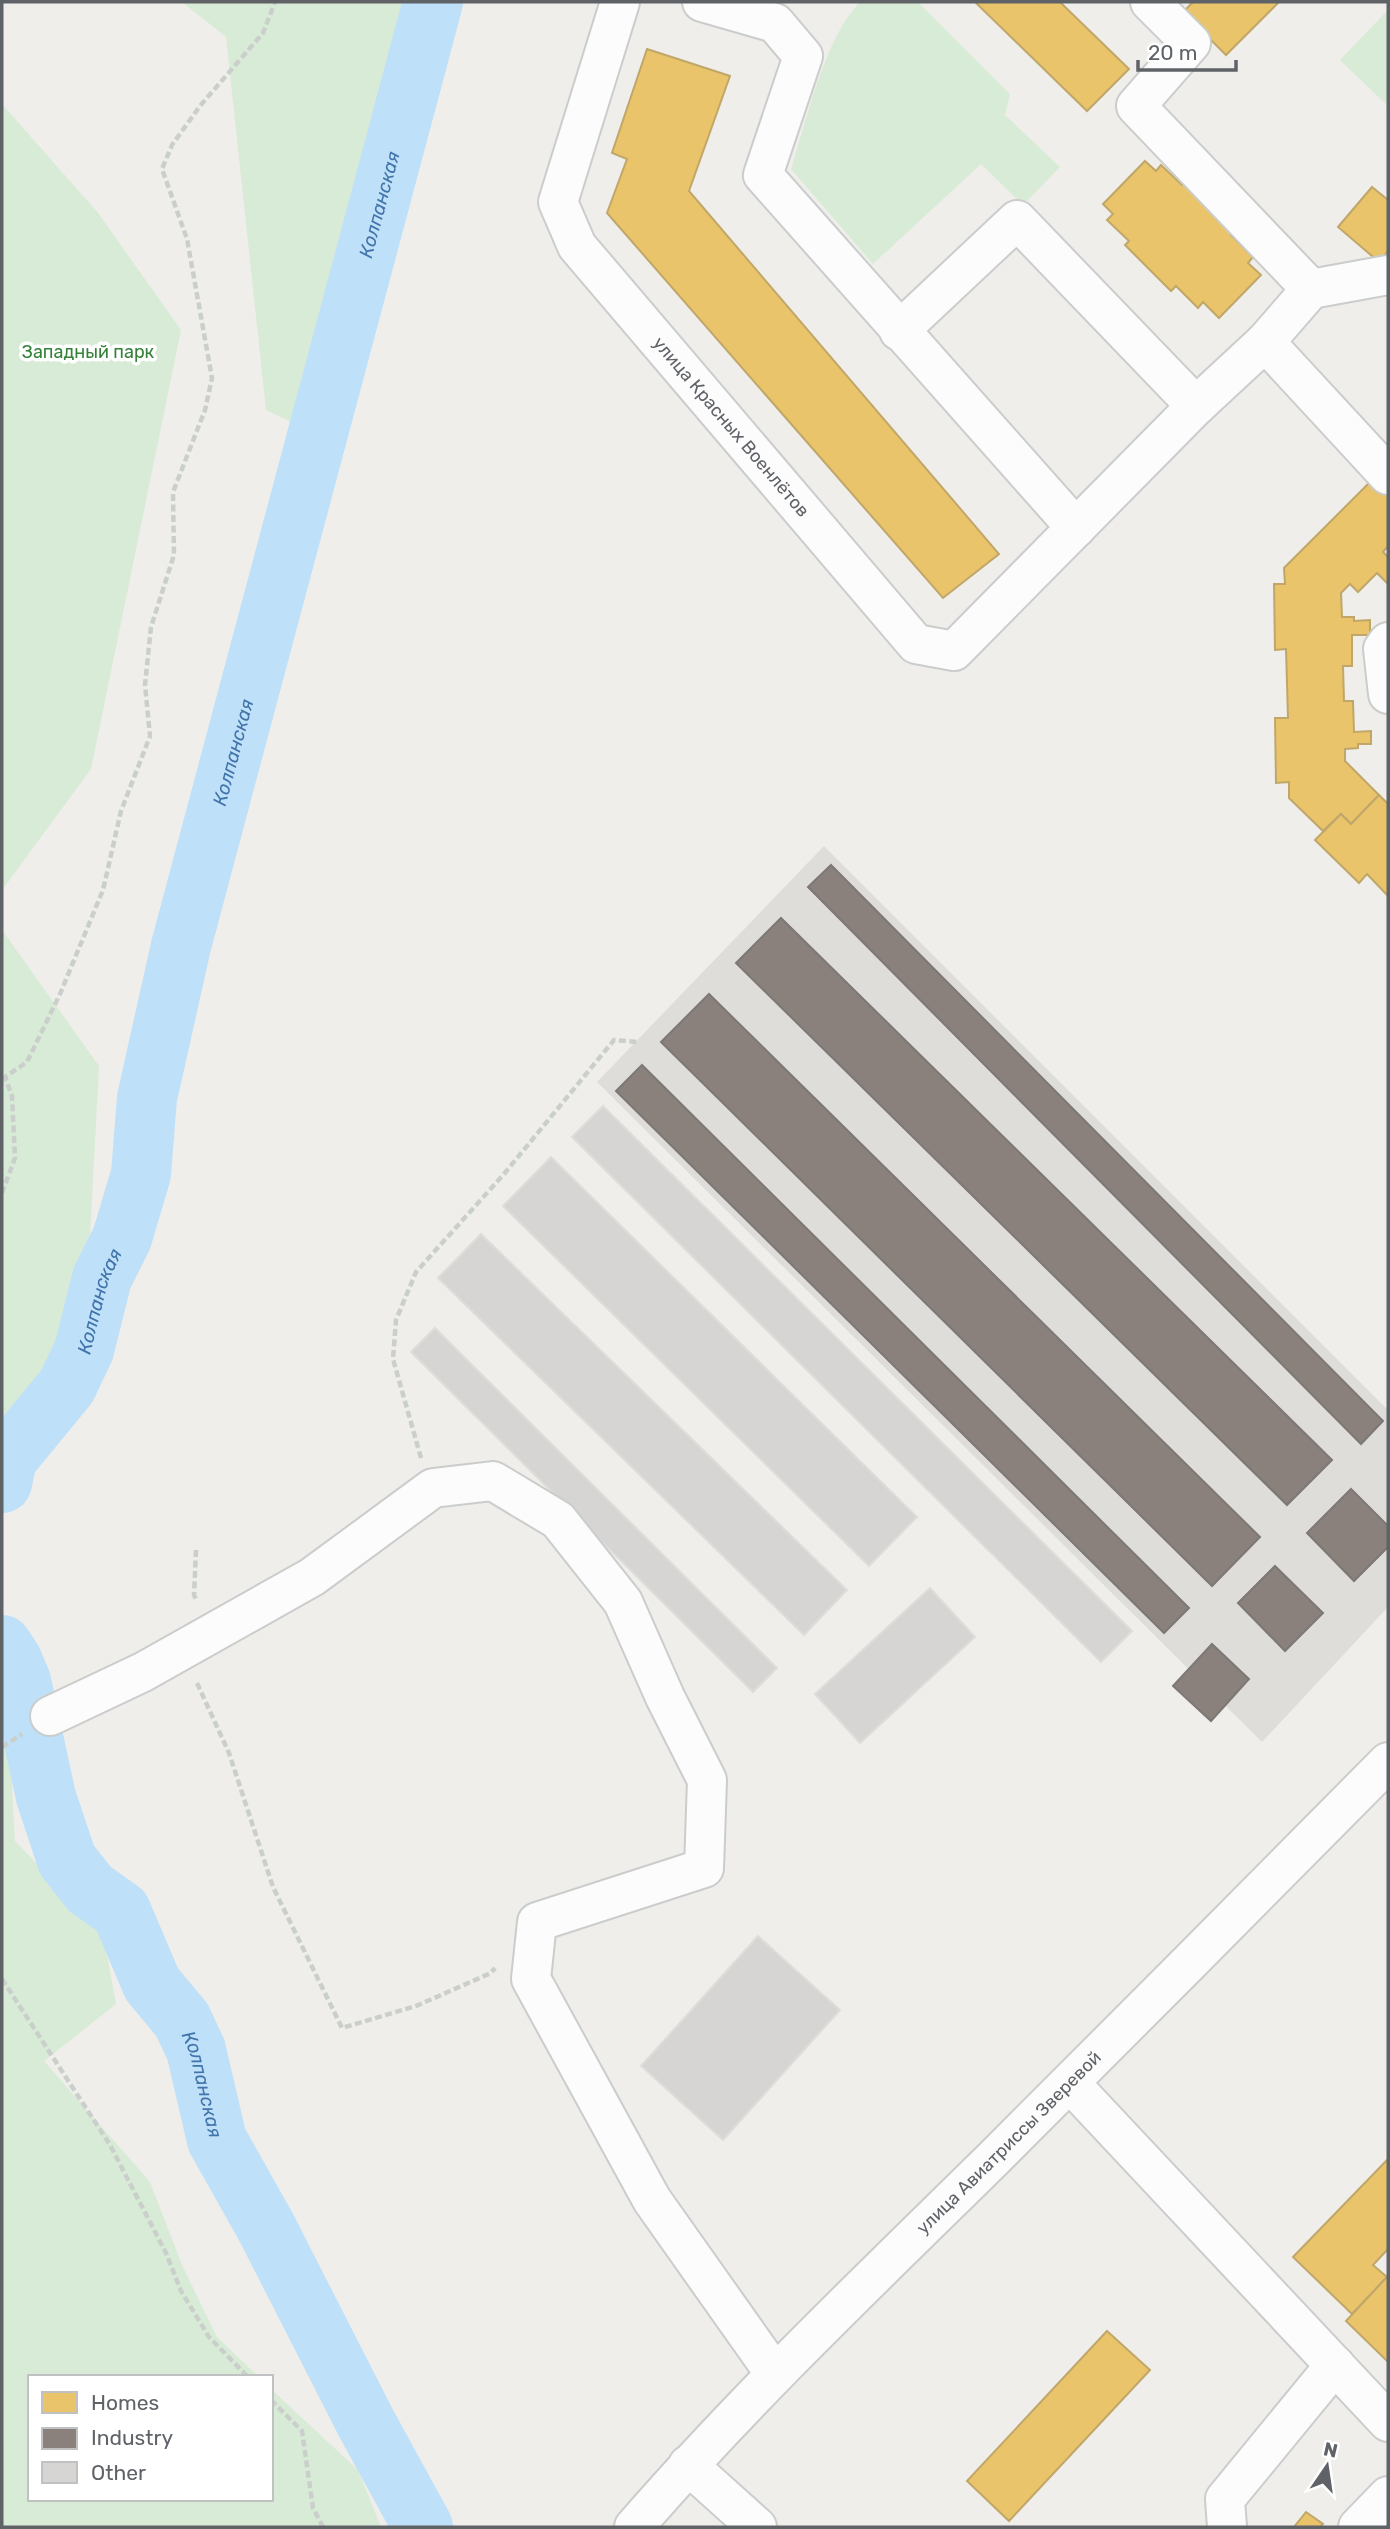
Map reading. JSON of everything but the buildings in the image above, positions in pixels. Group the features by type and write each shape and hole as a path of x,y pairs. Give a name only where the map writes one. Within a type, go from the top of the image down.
{"street":[{"name":"улица Красных Военлётов","path":"620,2 558,202 577,246 916,644 954,651 1196,406 1265,342 1311,289"},
{"path":"702,2 775,23 803,56 763,176 1076,528"},
{"path":"1150,2 1191,43 1136,106 1311,289 1388,275"},
{"path":"899,331 1017,220 1196,406"},
{"path":"1265,342 1388,475"},
{"path":"1388,642 1383,649 1388,694"},
{"path":"50,1716 143,1672 312,1577 433,1488 493,1481 558,1520 623,1602 665,1696 707,1780 704,1868 537,1922 531,1979 652,2200 775,2374"},
{"name":"улица Авиатриссы Зверевой","path":"634,2527 688,2465 775,2374 1070,2083 1388,1762"},
{"path":"1070,2083 1388,2422"},
{"path":"1227,2527 1224,2499 1335,2365"},
{"path":"688,2465 757,2527"},
{"path":"1358,2527 1388,2496"}],"path":[{"path":"2,1193 15,1158 12,1096 3,1077 27,1062 60,994 103,890 121,811 150,736 146,674 151,627 174,555 173,492 205,410 212,378 187,239 162,169 172,145 200,106 263,33 275,2"},
{"path":"433,1488 415,1445 393,1359 396,1320 416,1272 503,1174 614,1040 636,1042"},
{"path":"197,1550 194,1595 211,1634"},
{"path":"143,1672 194,1679 229,1753 273,1887 342,2028 416,2006 491,1973 500,1963"},
{"path":"2,1979 110,2145 166,2253 181,2291 202,2326 209,2337 246,2375"},
{"path":"273,2402 302,2431 313,2508 323,2527"}],"shaded area":[{"path":"824,846 1388,1410 1388,1607 1262,1742 597,1082"}],"green space":[{"path":"182,2 414,2 302,427 266,410 226,37"},
{"path":"860,2 918,2 1010,94 1005,115 1060,167 1023,205 981,164 873,264 791,169 827,58 847,18"},
{"path":"1388,10 1388,106 1340,60"},
{"name":"Западный парк","path":"2,104 98,213 181,330 91,769 2,890"},
{"path":"2,930 99,1066 84,1350 25,1427 2,1450"},
{"path":"2,1699 8,1707 15,1841 103,1933 116,2004 44,2061 150,2182 182,2265 217,2337 257,2375 28,2375 28,2501 273,2501 273,2391 358,2470 381,2527 2,2527"}],"waterway":[{"name":"Колпанская","path":"2,1483 7,1459 67,1386 84,1350 102,1278 122,1238 141,1174 147,1098 181,946 433,2"},
{"name":"Колпанская","path":"2,1645 21,1681 46,1797 67,1860 90,1889 121,1911 152,1984 182,2020 196,2050 217,2140 266,2227 366,2423 423,2527"}]}
